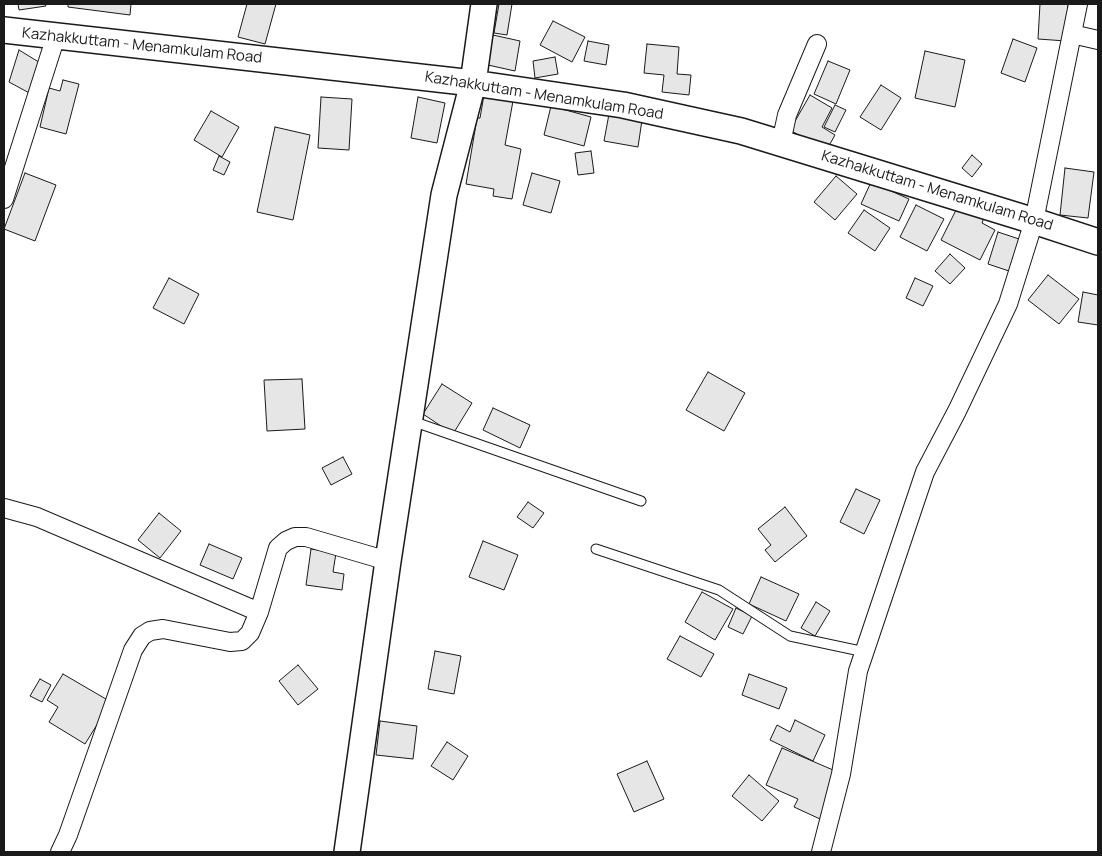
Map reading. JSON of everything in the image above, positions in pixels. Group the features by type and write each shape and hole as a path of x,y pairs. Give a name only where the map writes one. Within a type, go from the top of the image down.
{"main road":[{"path":"347,852 388,560 444,195 473,83 484,4"},
{"name":"Kazhakkuttam - Menamkulam Road","path":"4,30 473,83 623,105 741,131 1098,242"}],"street":[{"path":"821,852 841,774 858,671 925,472 957,411 1008,304 1034,221 1078,4"},
{"path":"1072,34 1098,40"},
{"path":"4,199 56,36"},
{"path":"781,143 787,115 816,44"},
{"path":"4,508 36,517 259,612"},
{"path":"60,852 133,650 142,636 150,631 163,629 230,642 242,641 250,633 259,612 278,548 286,541 296,537 388,560"}],"lane":[{"path":"410,420 641,501"},
{"path":"596,549 720,590 790,636 865,652"}],"building":[{"path":"18,4 45,4 46,6 19,10"},
{"path":"68,4 131,4 130,15 68,7"},
{"path":"247,4 276,4 265,44 238,37"},
{"path":"499,4 512,4 507,35 494,33"},
{"path":"1040,4 1068,4 1066,41 1038,39"},
{"path":"553,21 585,37 572,62 540,45"},
{"path":"493,35 520,41 515,71 488,65"},
{"path":"1013,39 1037,48 1025,82 1001,73"},
{"path":"588,41 609,45 606,65 584,61"},
{"path":"647,44 679,47 677,74 691,75 689,95 662,92 664,75 644,73"},
{"path":"19,50 42,64 33,95 9,82"},
{"path":"925,51 965,60 955,107 915,98"},
{"path":"555,57 558,74 535,78 533,61"},
{"path":"828,61 850,70 836,104 814,94"},
{"path":"63,80 79,84 66,134 40,127 49,88 60,91"},
{"path":"881,85 901,98 881,130 860,117"},
{"path":"484,95 513,101 505,145 521,149 512,199 493,196 494,189 466,184 477,118 480,118"},
{"path":"810,95 832,108 822,127 835,135 826,151 790,130"},
{"path":"321,97 352,99 349,150 318,148"},
{"path":"418,97 445,103 437,143 411,138"},
{"path":"835,105 846,110 835,132 824,127"},
{"path":"551,106 591,117 584,146 544,135"},
{"path":"211,111 239,127 222,157 194,140"},
{"path":"609,114 642,120 638,147 604,141"},
{"path":"275,127 310,135 293,220 257,212"},
{"path":"591,151 594,173 578,175 575,153"},
{"path":"972,155 982,164 972,177 962,168"},
{"path":"219,156 230,162 224,175 213,170"},
{"path":"1065,168 1094,172 1088,218 1060,215"},
{"path":"25,173 56,185 35,241 4,229"},
{"path":"532,173 560,181 551,213 523,205"},
{"path":"836,176 857,194 835,220 814,202"},
{"path":"871,182 909,199 899,221 861,204"},
{"path":"960,202 985,215 982,223 995,230 980,260 941,240"},
{"path":"916,205 944,219 927,251 900,237"},
{"path":"864,210 890,228 875,251 848,233"},
{"path":"998,232 1025,241 1015,273 988,264"},
{"path":"950,254 965,268 950,284 935,271"},
{"path":"1048,275 1079,299 1059,324 1028,300"},
{"path":"169,278 199,294 184,324 153,308"},
{"path":"915,278 933,286 923,306 906,298"},
{"path":"1083,292 1098,295 1098,325 1078,322"},
{"path":"708,372 745,393 724,431 686,410"},
{"path":"302,379 305,429 267,431 264,380"},
{"path":"442,384 472,403 453,434 423,414"},
{"path":"493,408 530,425 520,448 483,430"},
{"path":"343,457 352,474 331,485 322,468"},
{"path":"856,489 880,500 864,534 840,522"},
{"path":"528,502 544,513 533,528 517,517"},
{"path":"785,507 807,536 775,562 765,550 771,545 758,529"},
{"path":"159,513 181,531 160,558 138,540"},
{"path":"483,541 518,555 504,590 469,577"},
{"path":"209,544 242,558 233,579 200,565"},
{"path":"311,549 336,553 333,572 344,574 342,590 306,585"},
{"path":"761,577 799,594 786,621 749,604"},
{"path":"702,592 733,609 715,640 685,622"},
{"path":"816,602 830,611 815,636 801,628"},
{"path":"736,608 752,616 743,634 728,627"},
{"path":"680,636 714,654 701,677 667,659"},
{"path":"435,651 461,656 454,694 428,689"},
{"path":"298,665 318,689 298,705 279,681"},
{"path":"63,674 111,702 85,744 49,722 58,707 47,700"},
{"path":"749,674 787,688 779,709 742,695"},
{"path":"40,679 51,685 42,702 30,696"},
{"path":"795,720 825,735 813,761 770,740 777,725 790,732"},
{"path":"380,721 417,726 413,759 376,755"},
{"path":"447,742 468,756 453,780 431,766"},
{"path":"782,748 840,773 820,819 794,807 798,799 766,785"},
{"path":"647,761 664,799 634,812 617,774"},
{"path":"749,775 779,801 762,821 732,796"}]}
